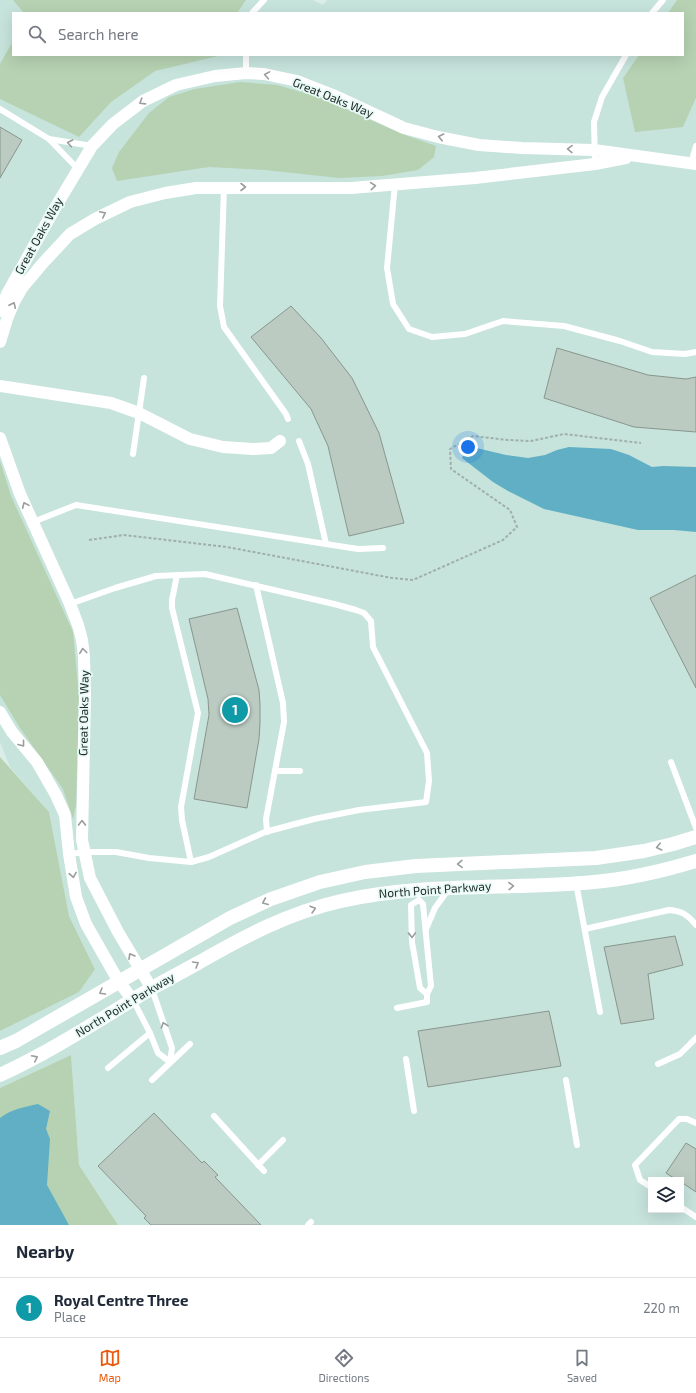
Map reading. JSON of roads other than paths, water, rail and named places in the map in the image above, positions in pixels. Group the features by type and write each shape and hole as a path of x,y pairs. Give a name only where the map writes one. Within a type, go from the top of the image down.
{"street":[{"name":"Great Oaks Way","path":"0,311 7,294 92,146 113,124 143,101 176,85 215,76 246,73 264,74 297,81 333,95 404,128 438,137 479,145 594,150 653,157 693,164"},
{"name":"Great Oaks Way","path":"0,342 7,319 22,288 70,234 95,218 130,202 180,190 196,188 351,188 475,178 595,164 637,156"},
{"path":"0,386 111,403 139,413 190,439 223,447 253,450 271,448 280,441"},
{"name":"Great Oaks Way","path":"0,438 20,494 70,604 82,640 85,696 82,840 86,852 90,878 139,970 152,989"},
{"path":"0,712 12,732 36,762 56,794 65,815 69,854 76,897 86,924 119,982 133,1000"},
{"name":"North Point Parkway","path":"0,1048 16,1041 249,908 299,889 366,872 416,866 596,858 644,851 696,837"},
{"name":"North Point Parkway","path":"0,1075 48,1051 226,946 265,926 303,912 340,901 395,891 419,895 450,888 576,883 608,880 647,874 696,862"}],"lane":[{"path":"253,12 264,0"},
{"path":"653,12 663,0"},
{"path":"246,56 246,73"},
{"path":"595,164 594,122 602,97 625,56"},
{"path":"0,110 49,139 78,169"},
{"path":"49,139 92,146"},
{"path":"693,164 696,146"},
{"path":"395,184 387,268 393,304 409,329 432,337 465,334 504,321 511,321 564,326 620,341 652,352 685,354 696,352"},
{"path":"224,187 220,306 224,327 286,414 288,420"},
{"path":"133,454 144,378"},
{"path":"299,441 308,464 326,544"},
{"path":"33,522 76,505 358,549 383,548"},
{"path":"69,854 86,852 116,852 149,858 192,862 210,857 267,832 314,819 359,810 426,802 429,781 427,753 373,647 371,621 364,613 256,585 205,574 156,576 115,588 70,604"},
{"path":"177,575 172,608 198,713 181,807 182,820 192,862"},
{"path":"256,585 284,703 284,722 266,819 267,832"},
{"path":"671,762 696,828"},
{"path":"276,771 300,771"},
{"path":"576,883 600,1012"},
{"path":"426,931 435,908 450,888"},
{"path":"397,1008 427,1002 427,994 431,986 423,904 419,895 411,905 412,942 420,988 427,994"},
{"path":"585,929 669,910 679,911 689,916 696,925"},
{"path":"152,989 172,1048 170,1062"},
{"path":"133,1000 150,1033 158,1053 170,1062"},
{"path":"108,1068 150,1033"},
{"path":"658,1064 680,1054 696,1038"},
{"path":"152,1080 190,1044"},
{"path":"406,1060 414,1111"},
{"path":"566,1080 578,1145"},
{"path":"214,1116 264,1171"},
{"path":"648,1185 640,1180 635,1165 679,1119 687,1119 696,1123"},
{"path":"258,1165 283,1140"},
{"path":"684,1209 696,1217"}],"water":[{"path":"468,446 506,455 528,458 545,455 569,447 611,449 629,455 652,467 696,467 696,532 674,530 638,530 544,509 493,482 462,458"},
{"path":"38,1104 50,1111 46,1129 50,1139 47,1185 69,1225 0,1225 0,1118 13,1110"}],"place":[{"name":"Royal Centre Three","path":"235,710"}]}
